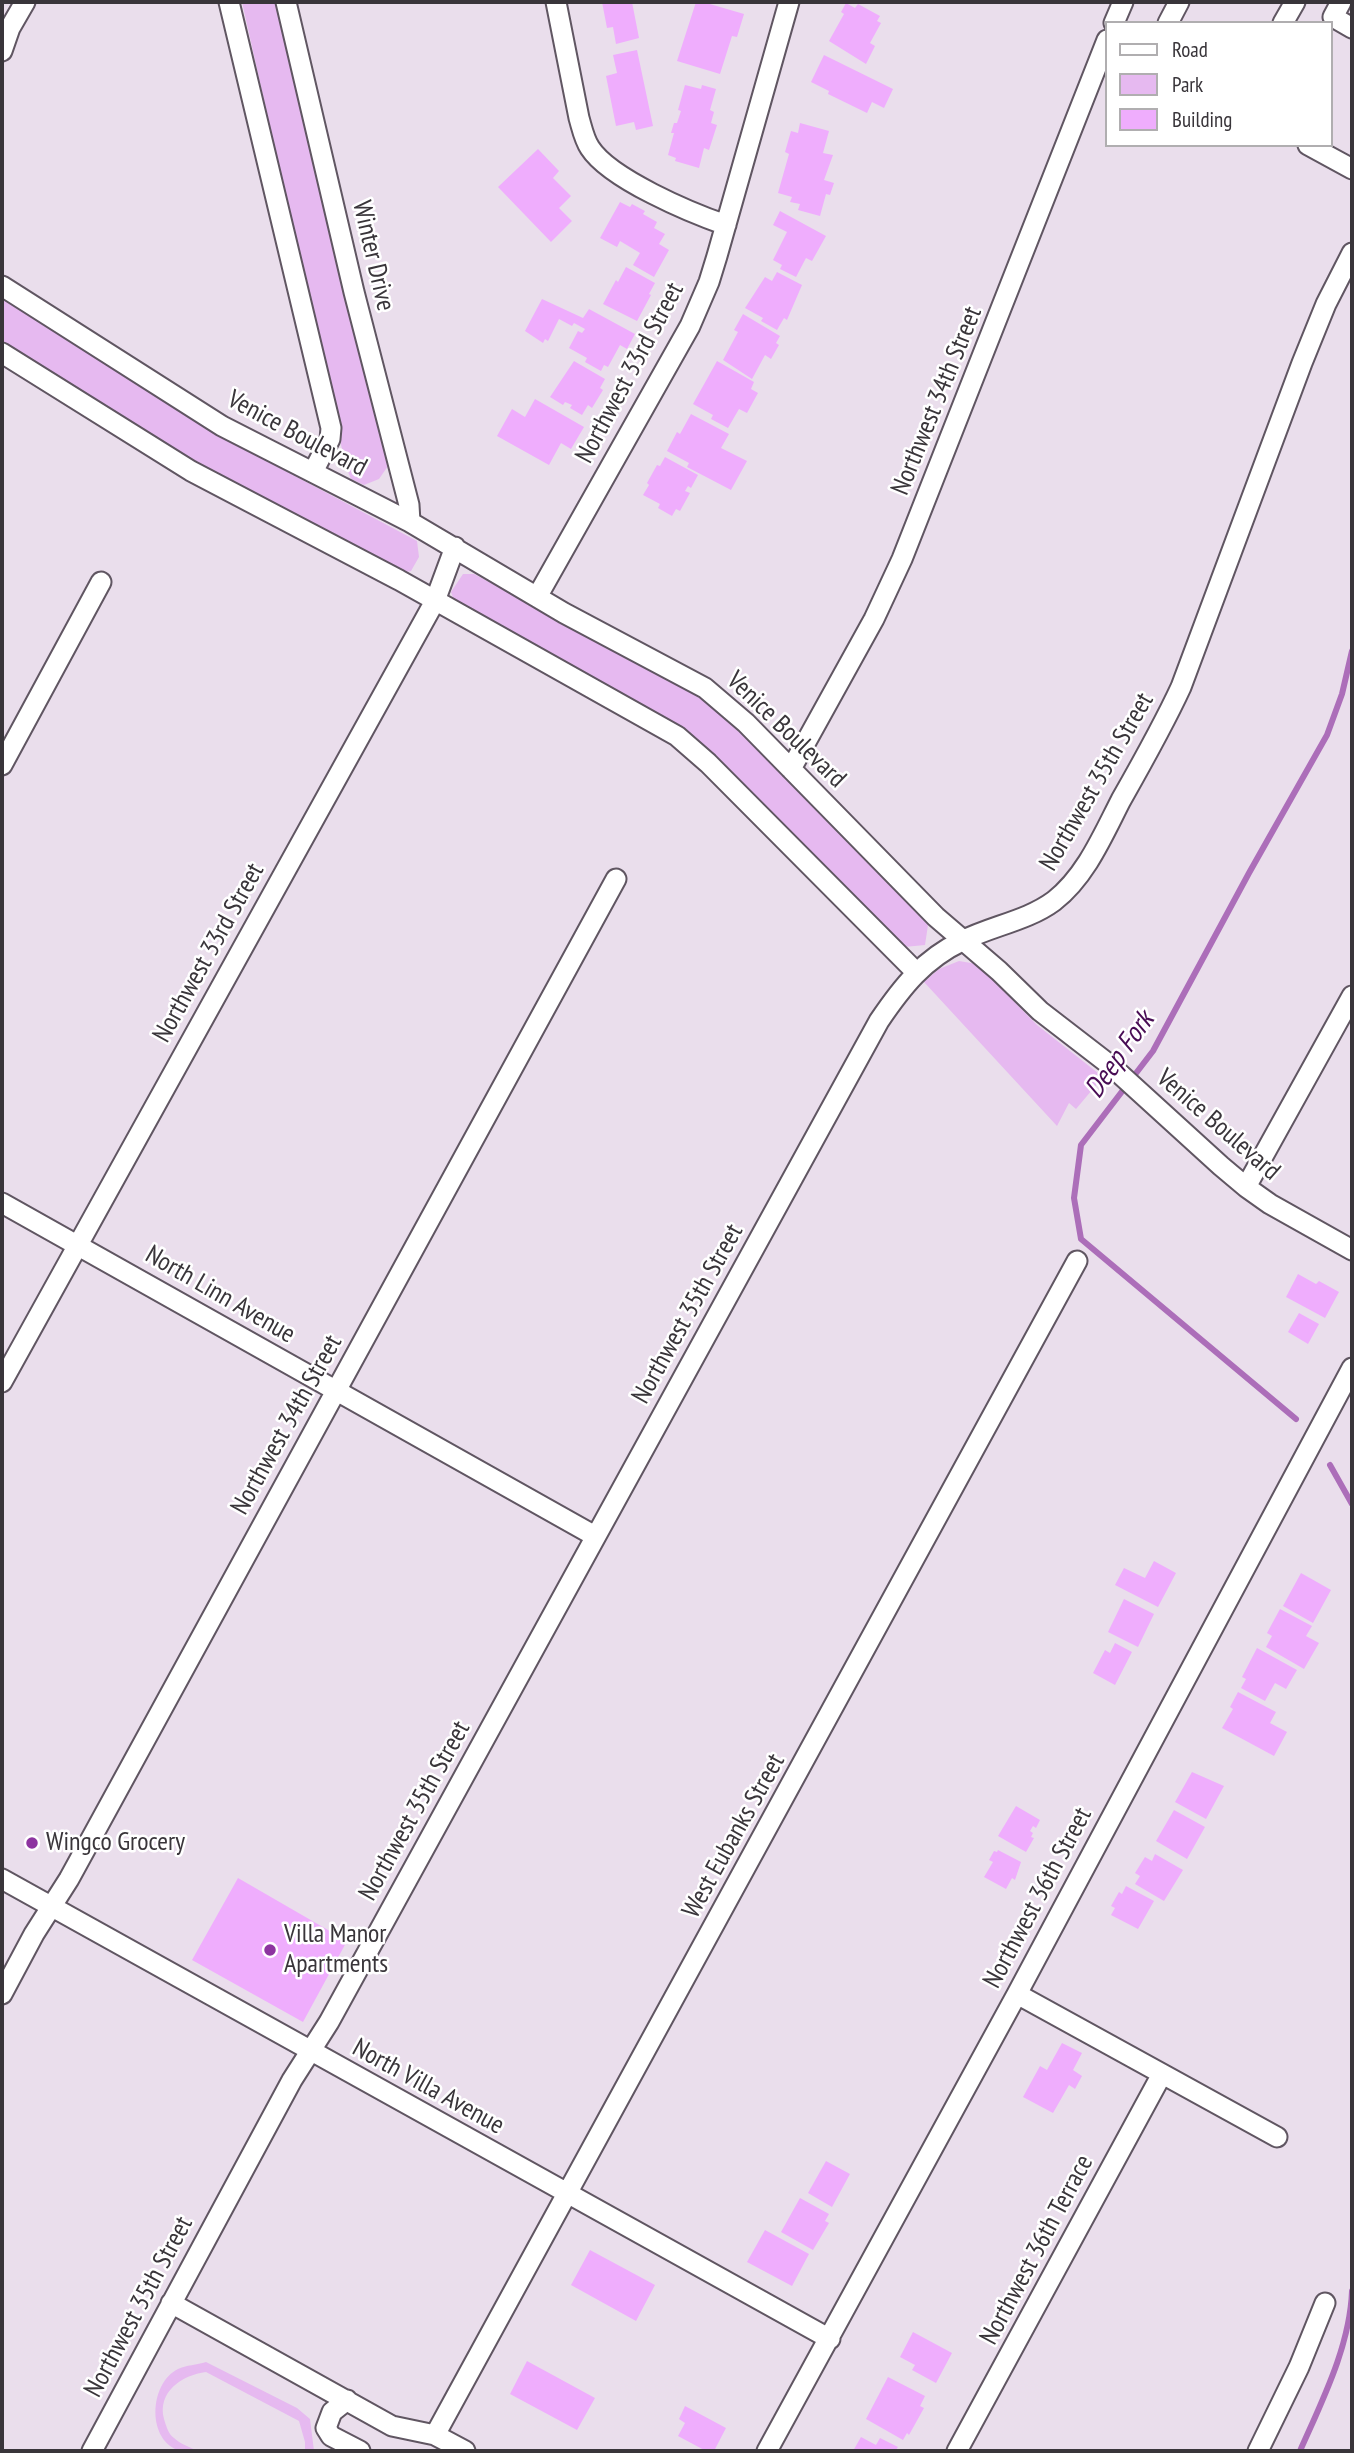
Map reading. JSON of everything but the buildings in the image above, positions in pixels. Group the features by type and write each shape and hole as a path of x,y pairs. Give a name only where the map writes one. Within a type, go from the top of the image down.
{"street":[{"path":"2,51 10,28 25,2"},
{"path":"229,2 331,428 330,439 313,472"},
{"name":"Winter Drive","path":"286,2 357,304 409,505 410,522"},
{"path":"556,2 579,118 590,149 622,176 693,213 726,225"},
{"name":"Northwest 33rd Street","path":"537,597 690,326 709,282 789,2"},
{"path":"1115,21 1123,2"},
{"path":"1169,21 1179,2"},
{"path":"1284,21 1295,2"},
{"path":"1341,2 1333,17 1352,28"},
{"name":"Northwest 34th Street","path":"791,769 874,619 902,559 1106,48"},
{"path":"1312,147 1352,169"},
{"name":"Northwest 35th Street","path":"92,2451 292,2080 310,2052 879,1021 915,972 937,954 962,940 1037,912 1075,880 1091,855 1181,687 1302,363 1326,304 1352,253"},
{"name":"Venice Boulevard","path":"2,286 222,426 410,522 537,597 705,688 746,723 936,917 1040,1011 1110,1065 1246,1187 1270,1204 1352,1250"},
{"path":"2,353 191,471 435,601 677,736 708,763 915,972"},
{"name":"Northwest 33rd Street","path":"2,1382 435,601 455,547"},
{"path":"2,765 102,582"},
{"name":"Northwest 34th Street","path":"2,1994 616,879"},
{"path":"1246,1187 1352,996"},
{"name":"North Linn Avenue","path":"2,1203 595,1536"},
{"name":"West Eubanks Street","path":"435,2435 1077,1261"},
{"name":"Northwest 36th Street","path":"767,2451 1017,1994 1352,1368"},
{"name":"North Villa Avenue","path":"2,1879 830,2339"},
{"path":"1017,1994 1277,2137"},
{"name":"Northwest 36th Terrace","path":"957,2451 1162,2074"},
{"path":"171,2303 392,2426 435,2435 465,2451"},
{"path":"1258,2451 1299,2367 1325,2303"},
{"path":"346,2400 331,2412 326,2428 331,2436 360,2451"}],"green space":[{"path":"242,2 276,2 388,466 379,479 364,485 351,479 346,467"},
{"path":"2,296 205,428 417,541 419,557 411,571 402,573 179,455 2,342"},
{"path":"463,574 474,574 673,679 720,712 928,925 925,945 904,947 692,736 455,603 451,592"},
{"path":"959,961 977,964 1037,1025 1103,1077 1076,1109 1069,1103 1057,1126 924,982 939,969"},
{"path":"206,2362 297,2408 310,2419 314,2451 305,2451 299,2421 206,2372 188,2377 173,2386 164,2401 163,2409 166,2427 172,2436 198,2451 181,2451 170,2445 157,2425 155,2412 161,2386 168,2376 178,2369"}],"waterway":[{"name":"Deep Fork","path":"1296,1419 1081,1239 1074,1198 1081,1145 1153,1051 1327,735 1342,694 1352,651"},
{"name":"Deep Fork","path":"1330,1465 1352,1504"},
{"name":"Deep Fork","path":"1300,2451 1326,2393 1340,2353 1352,2291"}],"place":[{"name":"Wingco Grocery","path":"32,1843"},
{"name":"Villa Manor Apartments","path":"270,1950"}]}
